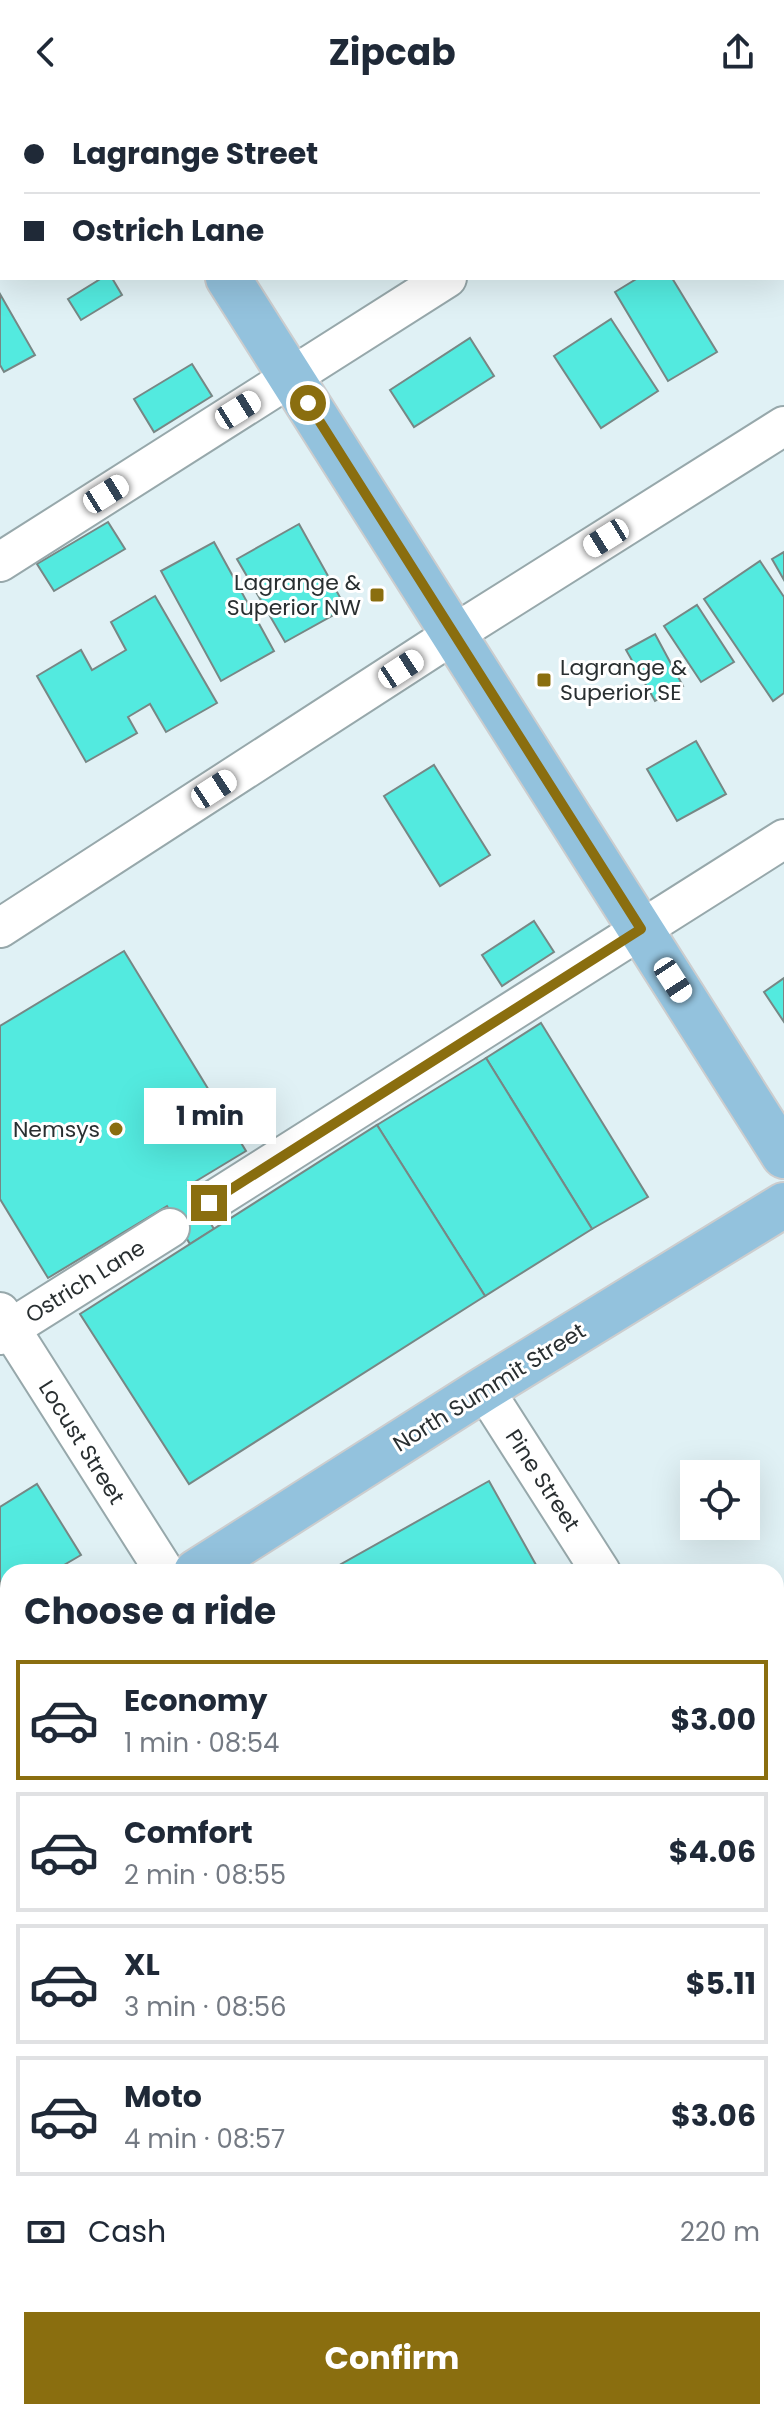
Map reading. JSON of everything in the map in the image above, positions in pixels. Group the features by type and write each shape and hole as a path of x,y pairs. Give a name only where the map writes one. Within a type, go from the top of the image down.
{"main road":[{"path":"229,280 784,1156"},
{"name":"North Summit Street","path":"209,1564 484,1389 784,1205"}],"street":[{"path":"0,562 444,280"},
{"path":"0,928 454,634 784,426"},
{"path":"209,1203 784,839"},
{"name":"Ostrich Lane","path":"3,1325 170,1228"},
{"name":"Locust Street","path":"3,1325 160,1564"},
{"name":"Pine Street","path":"484,1389 596,1564"}],"building":[{"path":"99,280 113,280 122,295 81,320 68,299"},
{"path":"635,280 673,280 717,352 668,381 615,292"},
{"path":"0,294 35,355 4,372 0,365"},
{"path":"611,319 658,391 601,428 554,356"},
{"path":"470,338 494,376 414,427 390,390"},
{"path":"192,364 212,396 154,432 134,399"},
{"path":"108,522 125,549 54,591 37,564"},
{"path":"299,524 346,608 285,642 237,559"},
{"path":"214,542 274,651 221,681 161,571"},
{"path":"784,552 784,580 772,559"},
{"path":"760,561 784,597 784,693 773,701 704,599"},
{"path":"155,596 217,703 166,732 150,704 128,717 137,733 86,762 37,676 81,650 92,670 126,650 111,622"},
{"path":"697,605 734,662 701,682 664,626"},
{"path":"655,634 683,686 655,701 626,650"},
{"path":"696,741 726,794 677,821 647,769"},
{"path":"434,765 490,855 440,886 384,796"},
{"path":"534,921 554,952 502,986 482,955"},
{"name":"Nemsys","path":"124,951 246,1151 188,1186 214,1229 190,1244 167,1206 48,1278 0,1199 0,1026"},
{"path":"784,978 784,1022 764,992"},
{"path":"541,1023 648,1197 592,1229 486,1058"},
{"path":"486,1058 592,1229 485,1296 377,1125"},
{"path":"377,1125 485,1296 189,1484 80,1314"},
{"path":"489,1481 536,1564 341,1564"},
{"path":"37,1484 81,1555 66,1564 0,1564 0,1507"}],"place":[{"name":"Lagrange & Superior NW","path":"377,595"},
{"name":"Lagrange & Superior SE","path":"544,680"},
{"name":"Nemsys","path":"116,1129"}],"route":[{"path":"209,1203 641,929 308,403"}]}
